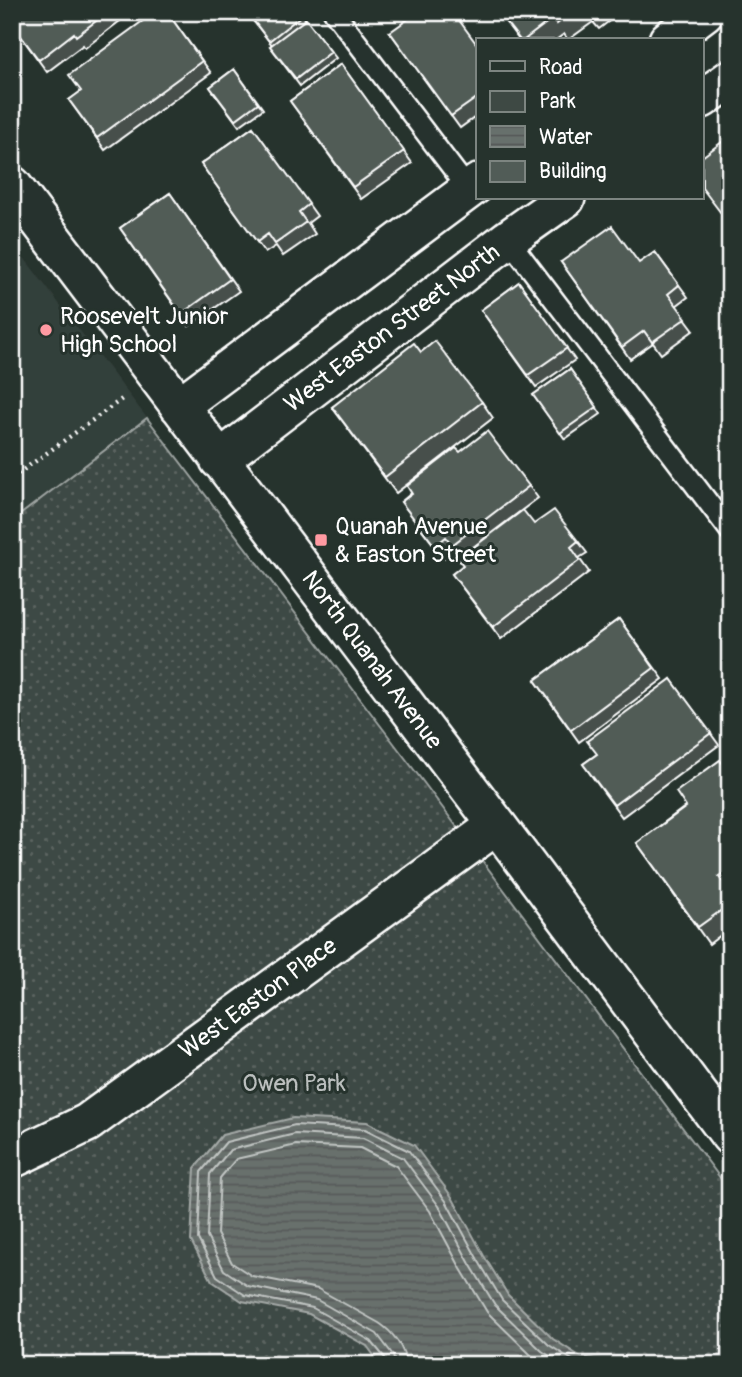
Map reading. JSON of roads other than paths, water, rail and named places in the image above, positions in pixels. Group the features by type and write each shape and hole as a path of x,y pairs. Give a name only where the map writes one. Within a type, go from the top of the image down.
{"street":[{"path":"671,38 705,12"},
{"path":"704,98 730,79"},
{"name":"North Quanah Avenue","path":"12,185 730,1136"},
{"path":"178,406 473,186"},
{"name":"West Easton Street North","path":"219,460 508,239 563,200"},
{"name":"West Easton Place","path":"12,1159 87,1123 497,825"}],"lane":[{"path":"334,12 473,186"},
{"path":"508,239 730,531"}],"water":[{"path":"293,1118 367,1122 414,1145 452,1197 508,1295 553,1339 581,1357 636,1365 381,1365 367,1346 309,1314 242,1301 212,1281 191,1241 195,1168 222,1135"}],"place":[{"name":"Roosevelt Junior High School","path":"46,330"},
{"name":"Quanah Avenue & Easton Street","path":"321,540"}],"park label":[{"name":"Owen Park","path":"294,1083"}]}
